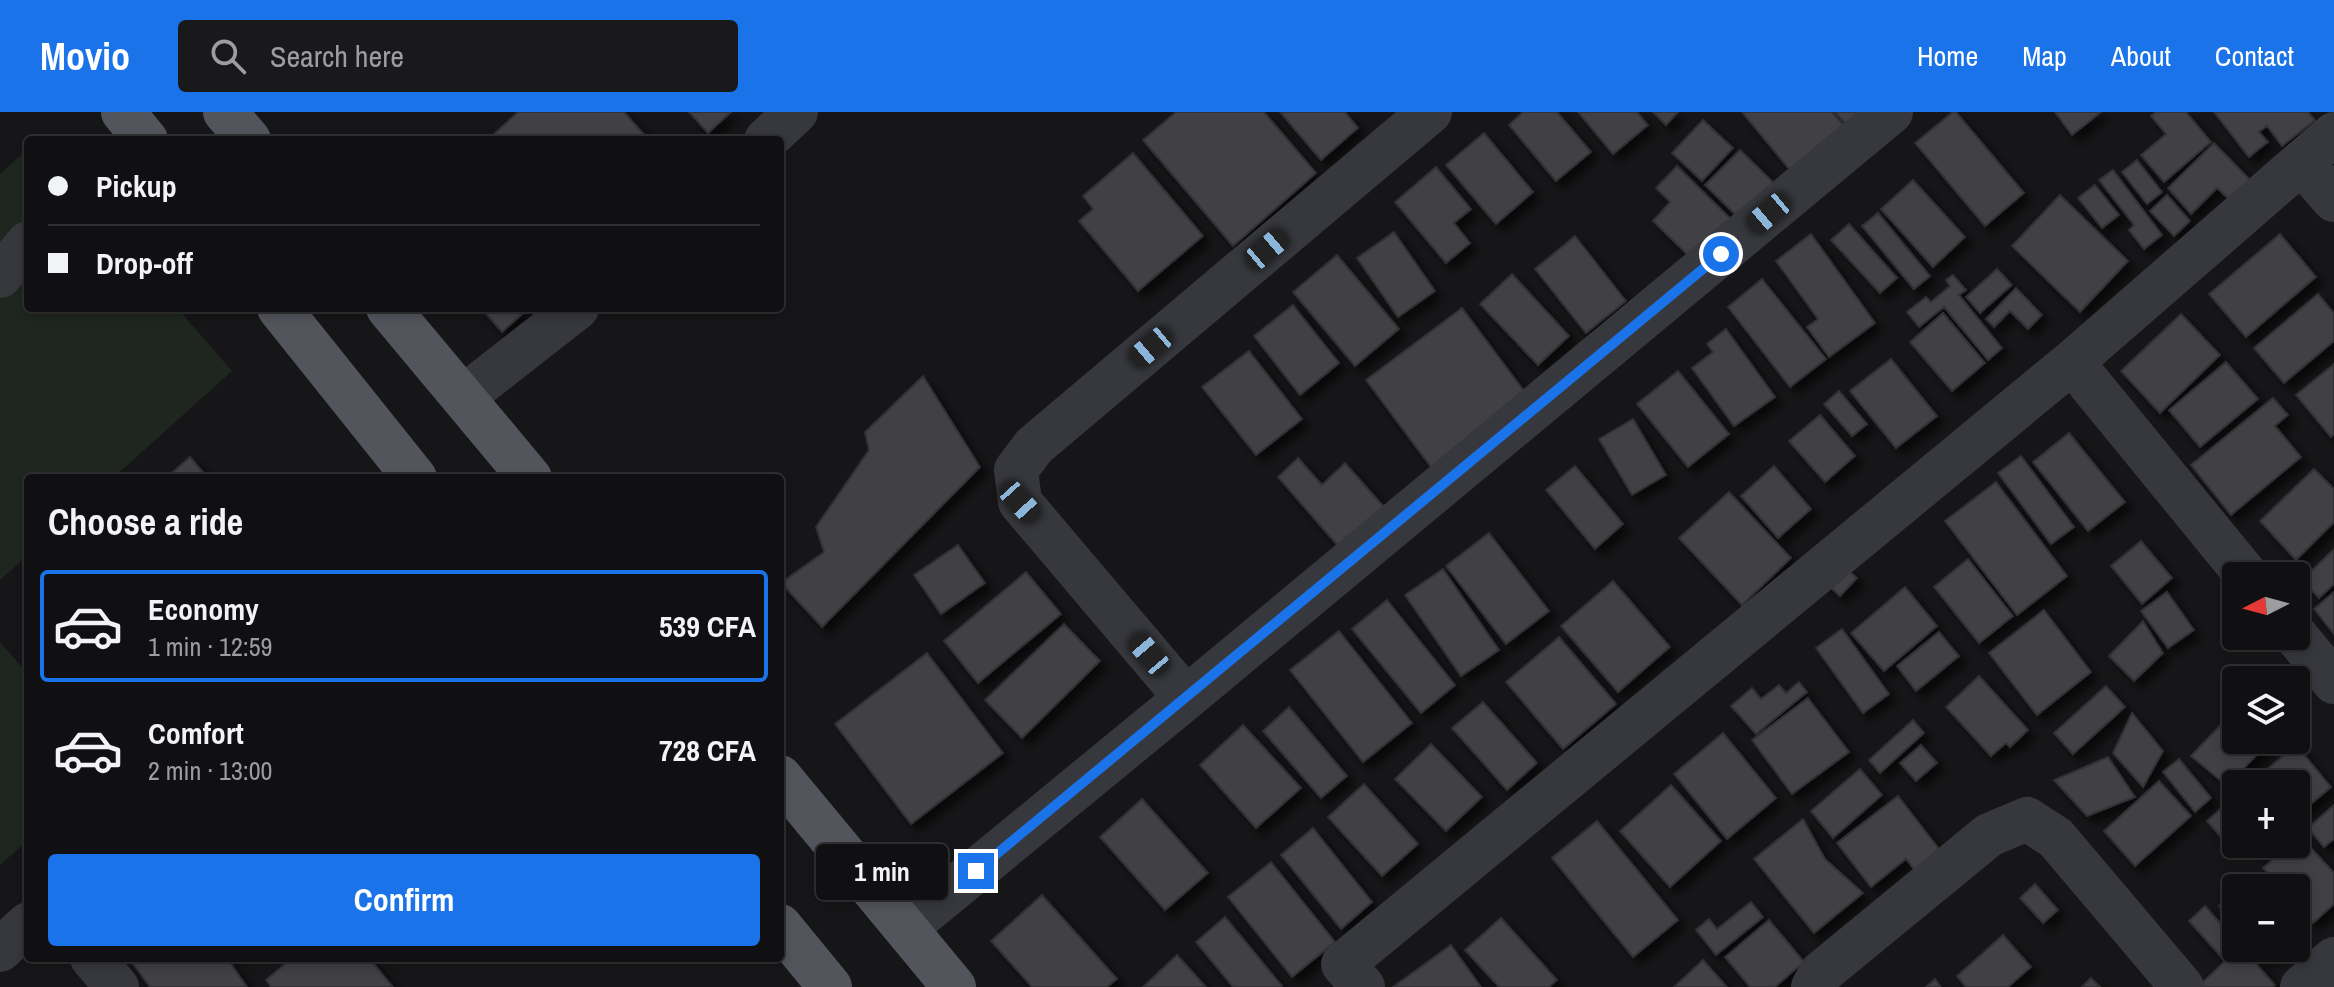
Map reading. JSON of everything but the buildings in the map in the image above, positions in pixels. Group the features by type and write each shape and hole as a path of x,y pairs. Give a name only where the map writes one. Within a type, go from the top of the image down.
{"main road":[{"path":"225,112 246,136"},
{"path":"282,312 412,474"},
{"path":"391,312 527,474"},
{"path":"784,782 954,987"},
{"path":"784,931 830,987"}],"street":[{"path":"770,136 796,112"},
{"path":"1186,698 1020,502 1016,470 1034,446 1430,112"},
{"path":"906,928 1891,112"},
{"path":"1363,987 1343,964 2072,362 2334,134"},
{"path":"2302,163 2334,200"},
{"path":"0,276 24,248"},
{"path":"463,397 572,312"},
{"path":"2072,362 2236,562"},
{"path":"2308,650 2334,682"},
{"path":"1813,987 1821,973 1989,835 2027,819 2056,838 2182,987"},
{"path":"0,950 24,928"},
{"path":"2302,987 2334,959"},
{"path":"95,962 117,987"}],"shaded area":[{"path":"24,153 24,312 180,312 232,371 117,474 24,474 24,559 0,580 0,174"},
{"path":"0,642 24,669 24,844 0,865"}],"route":[{"path":"976,871 1721,254"}]}
